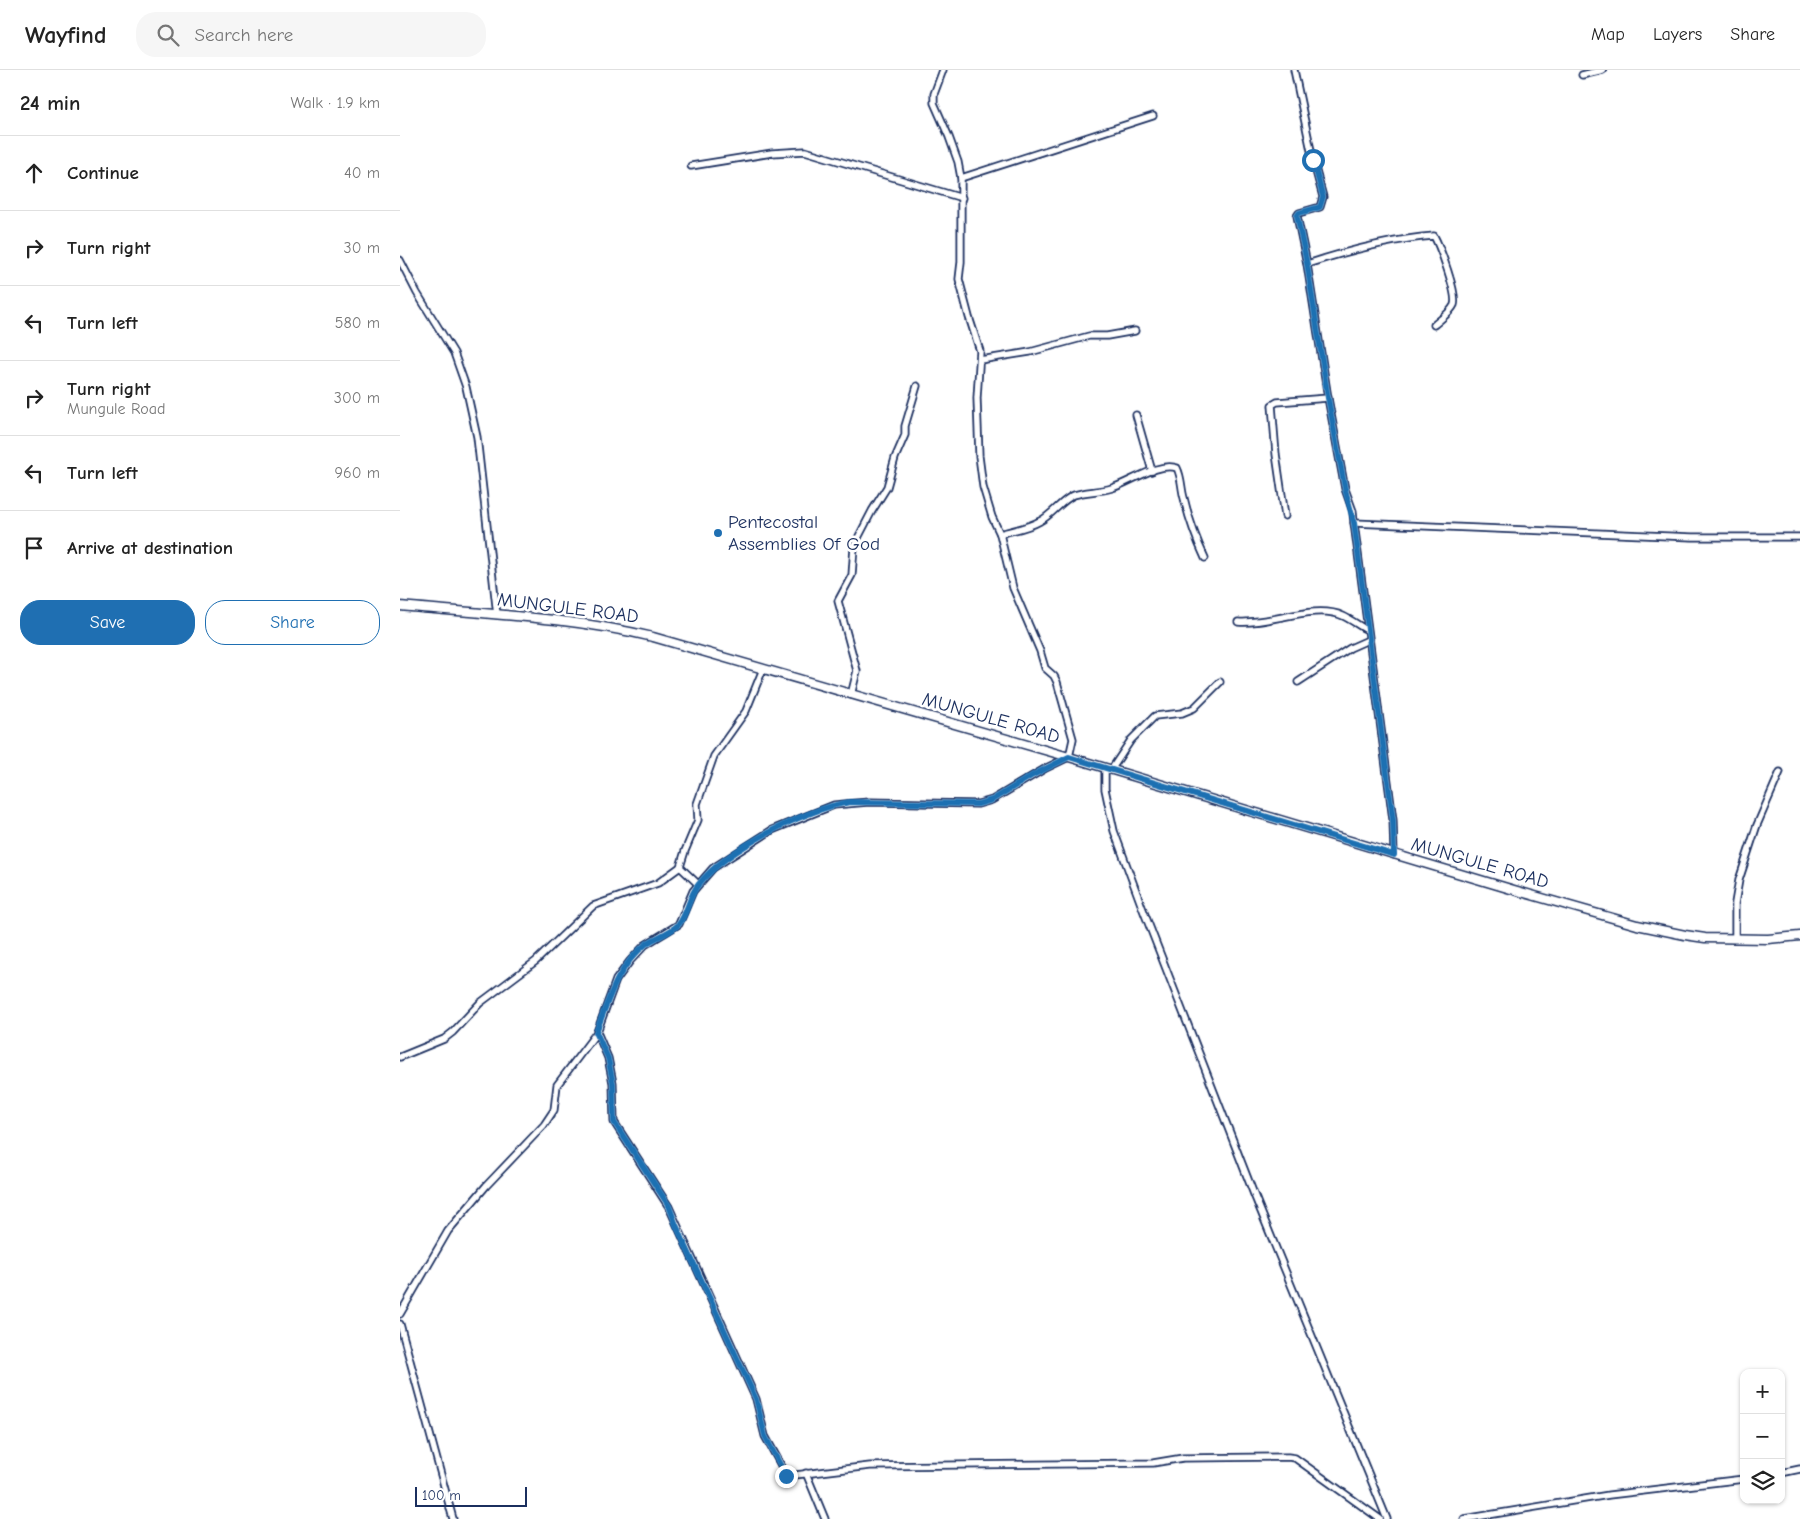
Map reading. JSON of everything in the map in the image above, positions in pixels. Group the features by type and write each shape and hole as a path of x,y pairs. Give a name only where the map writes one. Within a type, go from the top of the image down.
{"street":[{"path":"400,1314 448,1231 486,1186 544,1125 554,1110 557,1085 596,1032 616,980 630,960 645,945 679,924 693,891 713,868 772,830 834,805 869,802 978,804 992,800 1033,775 1069,757 1073,739 1057,682 1046,668 1012,588 1000,534 992,517 983,487 979,456 977,398 980,351 959,279 961,178 958,162 949,137 934,103 934,94 943,70"},
{"path":"1294,70 1313,160 1323,197 1320,207 1299,213 1297,216 1307,264 1328,398 1345,489 1354,523 1393,820 1394,855"},
{"path":"1582,75 1603,70"},
{"path":"961,178 1153,116"},
{"path":"691,166 772,153 805,151 962,198"},
{"path":"1307,264 1384,244 1434,236 1440,246 1455,295 1454,304 1434,324"},
{"path":"400,260 417,293 454,353 466,387 477,437 497,615"},
{"path":"980,360 1030,352 1088,336 1107,336 1135,331"},
{"path":"851,694 857,671 838,601 852,575 854,547 872,511 887,487 895,458 905,435 905,426 917,386"},
{"path":"1285,516 1276,454 1272,405 1277,402 1328,398"},
{"path":"1136,415 1152,471"},
{"path":"1000,534 1042,521 1071,496 1113,488 1152,471 1171,466 1177,468 1181,476 1184,497 1196,540 1205,558"},
{"path":"1354,523 1692,537 1800,537"},
{"name":"MUNGULE ROAD","path":"400,606 580,622 654,636 1637,925 1685,936 1735,939 1800,936"},
{"path":"1238,622 1248,623 1320,612 1342,615 1367,630"},
{"path":"1298,682 1350,648 1368,640"},
{"path":"400,1057 444,1039 453,1032 480,1003 536,961 593,906 658,883 680,867 698,820 697,804 714,756 746,712 763,669"},
{"path":"1220,682 1194,708 1182,713 1155,716 1130,740 1108,769 1105,789 1114,831 1142,907 1255,1197 1387,1519"},
{"path":"1735,939 1735,903 1739,880 1757,825 1780,772"},
{"path":"680,867 698,884"},
{"path":"596,1032 608,1058 616,1127 669,1206 756,1399 765,1436 786,1476 870,1466 1016,1465 1090,1462 1153,1463 1183,1458 1288,1456 1295,1458 1380,1519"},
{"path":"400,1324 453,1519"},
{"path":"1785,1471 1800,1468"},
{"path":"806,1473 825,1519"},
{"path":"1464,1519 1609,1495 1740,1479"}],"place":[{"name":"Pentecostal Assemblies Of God","path":"718,533"}],"route":[{"path":"786,1476 765,1436 756,1399 669,1206 620,1134 614,1122 613,1083 608,1058 596,1032 616,980 630,960 645,945 679,924 693,891 713,868 772,830 834,805 850,802 978,804 1006,793 1033,775 1069,757 1394,855 1393,820 1368,640 1353,511 1345,489 1335,427 1328,398 1307,264 1297,216 1299,213 1315,210 1323,203 1313,160"}]}
